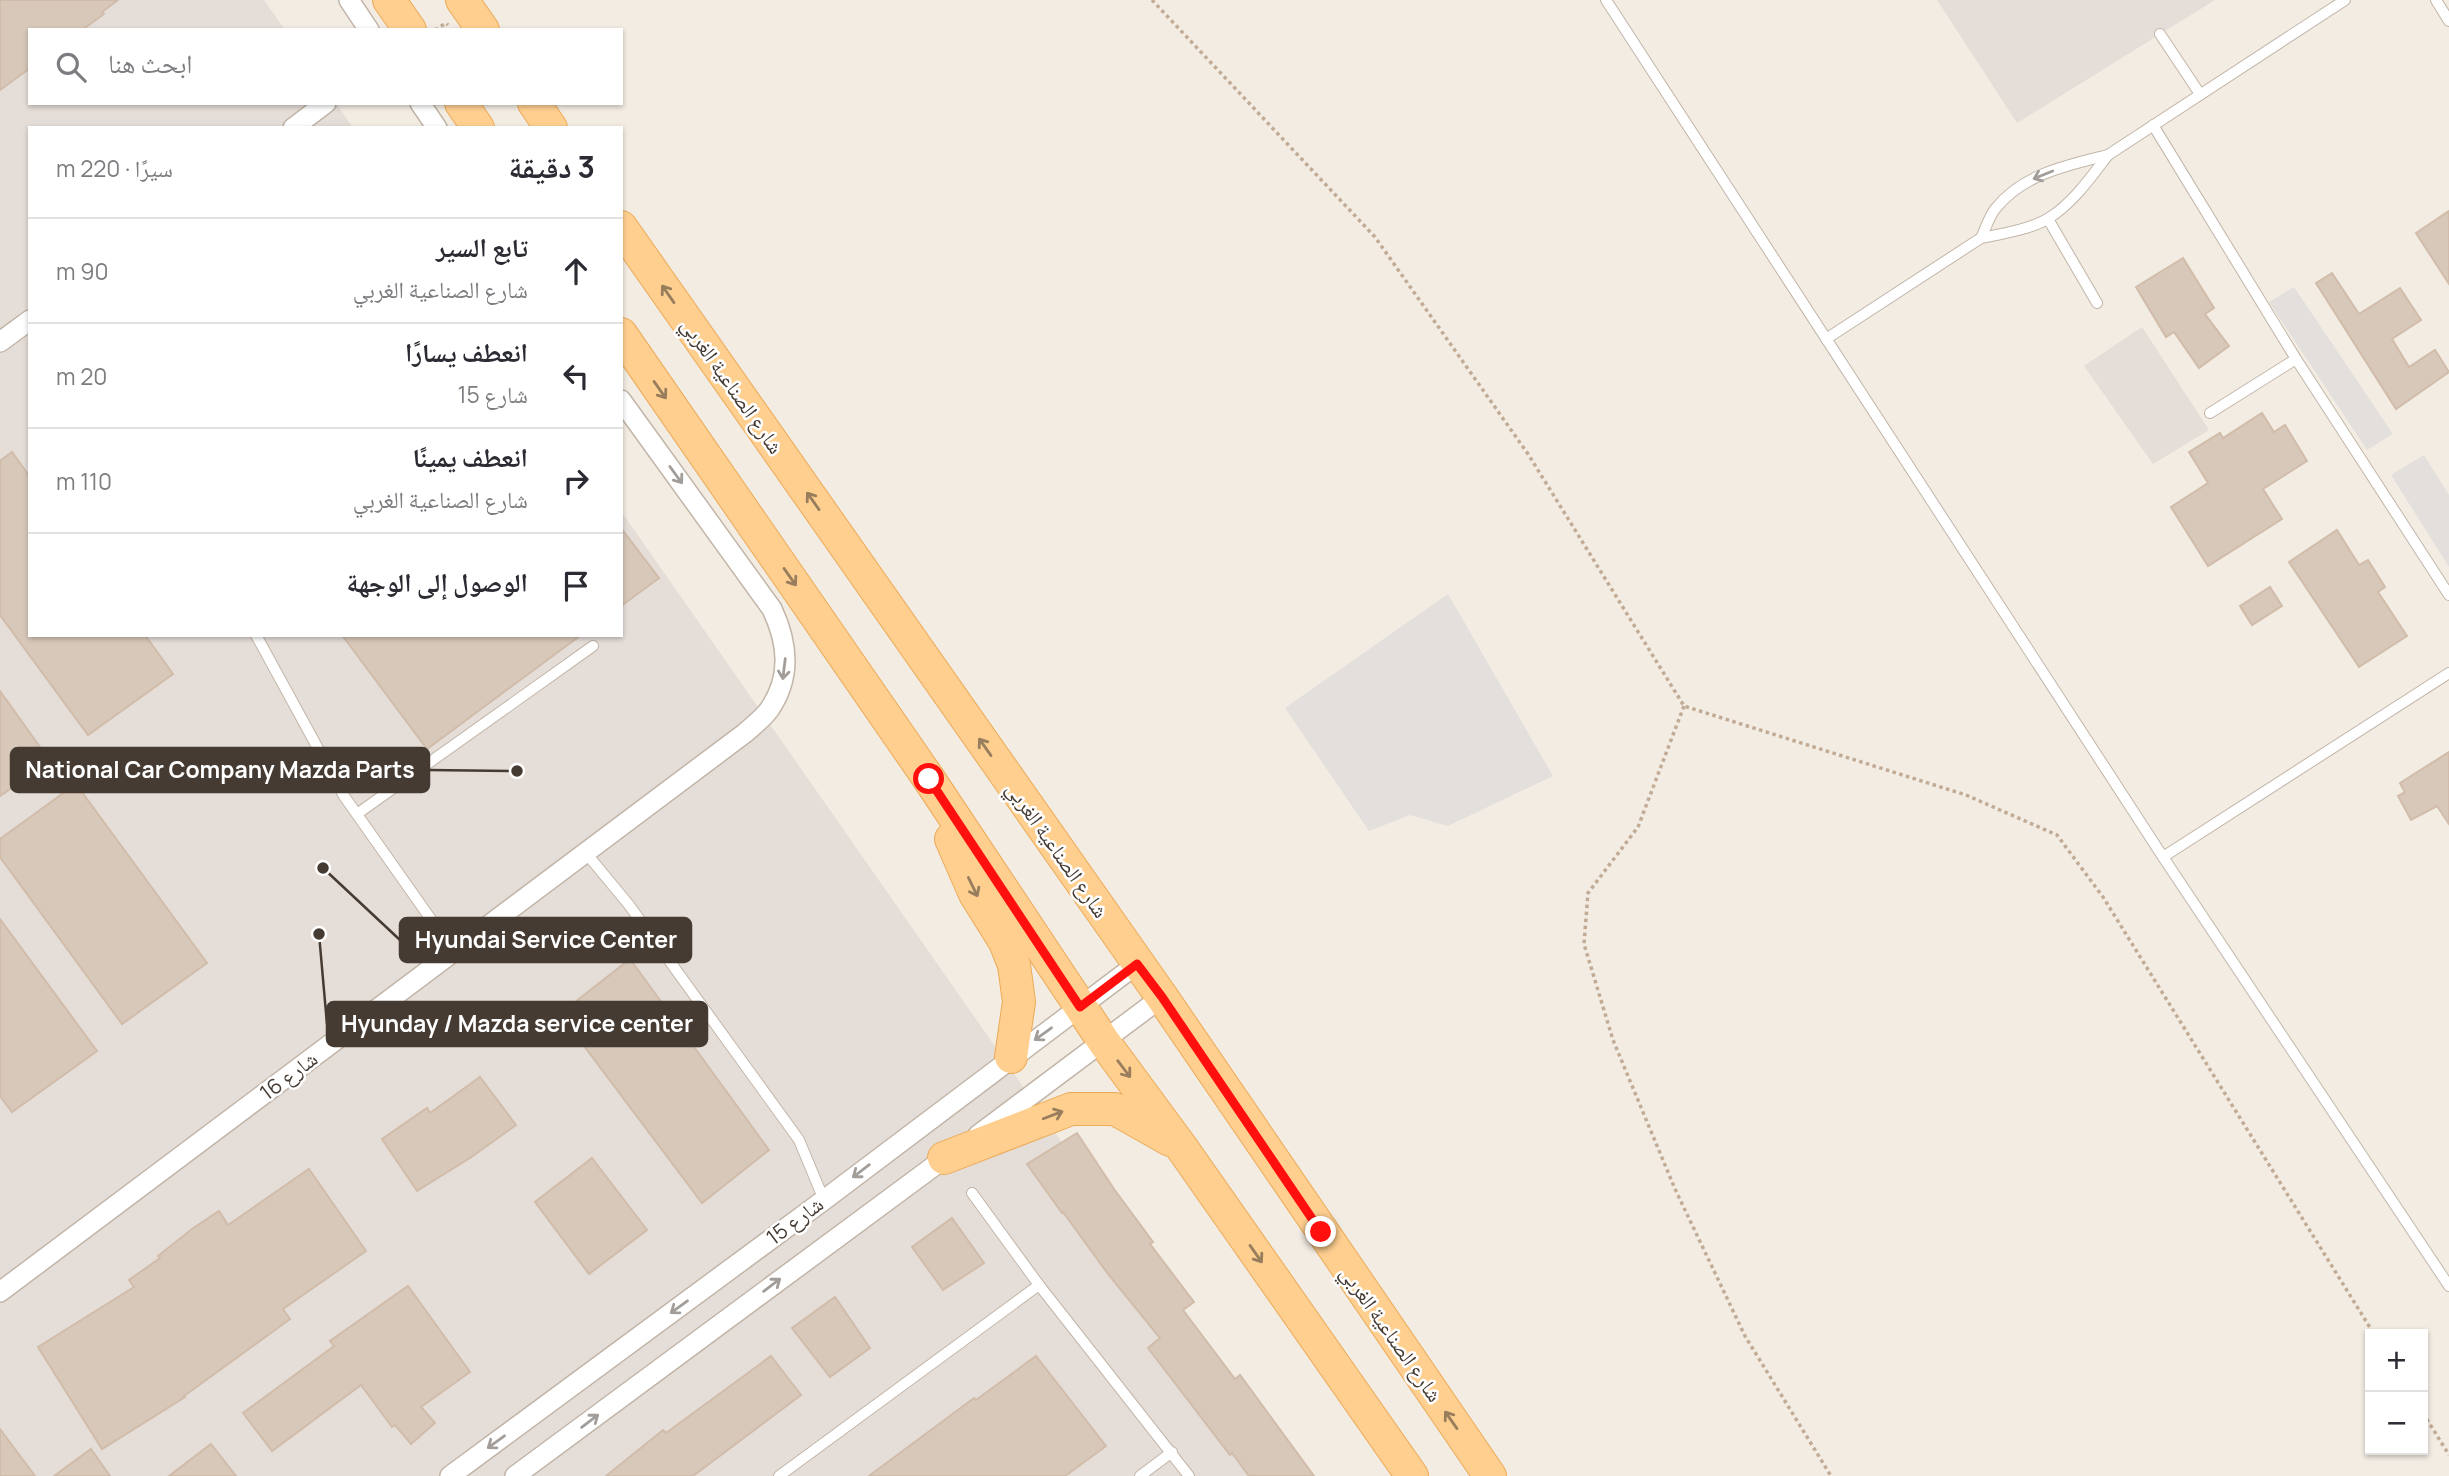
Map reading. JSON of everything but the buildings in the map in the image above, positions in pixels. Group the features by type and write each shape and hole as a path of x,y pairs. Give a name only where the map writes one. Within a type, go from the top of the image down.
{"main road":[{"path":"390,0 409,28"},
{"path":"462,0 482,28"},
{"path":"462,105 477,126"},
{"path":"535,105 550,126"},
{"name":"شارع الصناعية الغربي","path":"623,230 1162,997 1490,1476"},
{"path":"626,343 929,779 1104,1042 1182,1148 1412,1476"},
{"path":"929,779 975,894 1005,942 1014,965 1019,1002 1011,1057"},
{"path":"944,1158 1070,1109 1093,1107 1115,1109 1182,1148"}],"street":[{"path":"349,0 366,27"},
{"path":"296,126 323,105"},
{"path":"421,105 436,126"},
{"path":"0,342 28,321"},
{"name":"شارع 16","path":"0,1292 745,733 767,712 779,693 783,677 786,653 782,630 772,609 623,403"},
{"name":"شارع 15","path":"450,1476 824,1200 1137,964"},
{"name":"شارع 15","path":"515,1476 1162,997"}],"lane":[{"path":"1606,0 2163,857 2449,1286"},
{"path":"1826,339 1981,238 2048,219 2079,192 2108,155 2345,0"},
{"path":"2436,0 2449,21"},
{"path":"2160,34 2200,94"},
{"path":"2153,125 2296,359 2449,595"},
{"path":"1981,238 1995,209 2023,183 2065,166 2108,155"},
{"path":"2048,219 2097,303"},
{"path":"2210,413 2296,359"},
{"path":"257,637 344,796 454,952"},
{"path":"357,814 593,646"},
{"path":"2163,857 2449,673"},
{"path":"586,853 629,905 799,1140 824,1200"},
{"path":"972,1194 1039,1285 1189,1476"},
{"path":"779,1476 1039,1285"},
{"path":"1140,1476 1172,1452"}],"path":[{"path":"1153,0 1375,237 1528,454 1684,706 1966,795 2057,835 2103,897 2371,1329"},
{"path":"1684,706 1638,827 1588,893 1584,944 1613,1040 1675,1189 1745,1336 1831,1476"},
{"path":"2428,1420 2449,1455"}],"shaded area":[{"path":"0,0 264,0 284,28 28,28 28,105 337,105 352,126 28,126 28,637 623,637 623,514 1295,1476 0,1476"},
{"path":"1937,0 2215,0 2017,123"},
{"path":"2294,287 2393,434 2367,450 2269,302"},
{"path":"2142,327 2209,430 2153,464 2084,366"},
{"path":"2424,455 2449,495 2449,567 2391,475"},
{"path":"1448,594 1553,776 1448,826 1410,815 1369,831 1285,708"}],"place":[{"name":"National Car Company Mazda Parts","path":"517,771"},
{"name":"Hyundai Service Center","path":"323,868"},
{"name":"Hyunday / Mazda service center","path":"319,934"}],"route":[{"path":"929,779 1080,1007 1137,964 1321,1232"}]}
